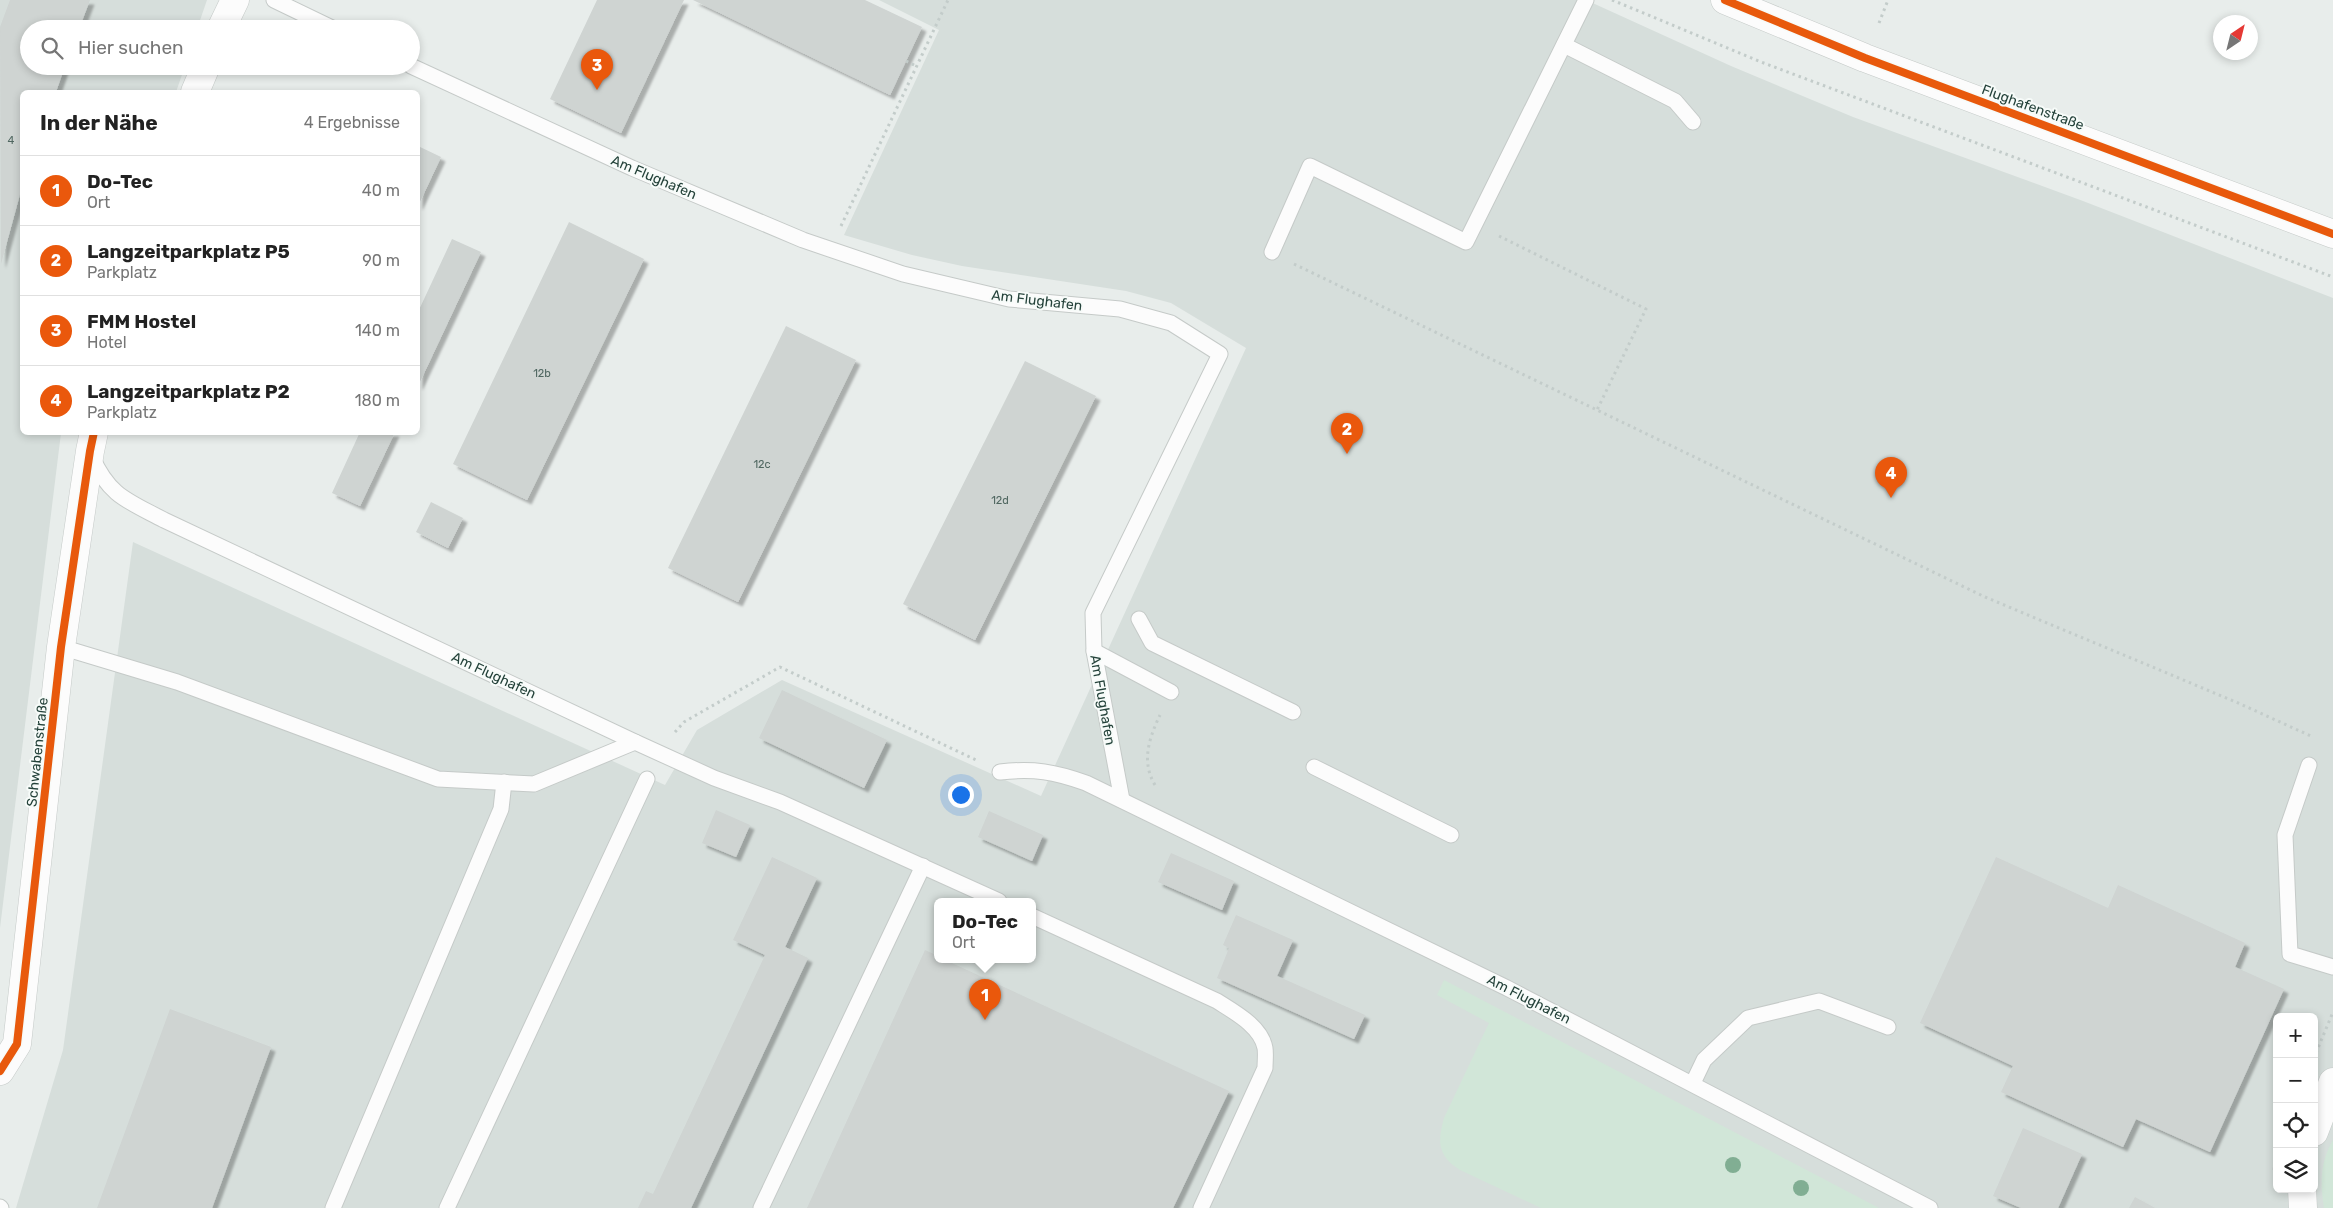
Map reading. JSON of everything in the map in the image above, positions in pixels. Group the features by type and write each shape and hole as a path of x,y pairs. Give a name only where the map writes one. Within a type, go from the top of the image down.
{"street":[{"path":"225,20 235,0"},
{"name":"Flughafenstraße","path":"1726,0 1865,58 2333,234"},
{"path":"196,90 202,75"},
{"name":"Schwabenstraße","path":"0,1072 17,1044 61,647 92,442"},
{"path":"2318,1121 2333,1082"},
{"path":"2302,1193 2303,1208"}],"lane":[{"path":"274,0 315,20"},
{"path":"1272,252 1310,166 1466,242 1586,0"},
{"path":"1564,45 1675,101 1693,122"},
{"name":"Am Flughafen","path":"420,70 632,168 788,234 830,249 903,274 1009,299 1120,309 1171,323 1220,354 1093,613 1094,651 1122,800"},
{"name":"Am Flughafen","path":"92,442 100,475 112,491 139,507 635,742 714,778 780,802 992,898"},
{"path":"1139,620 1152,643 1293,712"},
{"path":"61,647 177,682 438,779 534,784 635,742"},
{"path":"1094,651 1171,692"},
{"path":"2309,765 2285,835 2290,954 2333,967"},
{"path":"1314,767 1451,835"},
{"name":"Am Flughafen","path":"1000,772 1026,769 1055,772 1086,783 1508,988 1694,1083 1930,1208"},
{"path":"447,1208 647,779"},
{"path":"333,1208 501,809 504,782"},
{"path":"761,1208 923,866"},
{"path":"1036,918 1217,1001 1242,1017 1256,1032 1265,1047 1265,1068 1201,1208"},
{"path":"1694,1083 1704,1060 1748,1018 1819,1001 1888,1027"}],"path":[{"path":"830,249 948,0"},
{"path":"1611,0 1761,62 2333,277"},
{"path":"1879,23 1888,0"},
{"path":"906,61 916,66"},
{"path":"1476,224 1646,309 1597,410"},
{"path":"1272,252 1380,307 1475,350 1556,392 1984,597 2236,702 2321,740"},
{"path":"658,752 684,722 780,667 978,762"},
{"path":"1158,790 1149,775 1147,754 1152,733 1161,712"},
{"path":"2318,1047 2333,1012"}],"shaded area":[{"path":"0,0 207,0 200,20 20,20 20,75 182,75 177,90 20,90 20,435 61,435 0,928"},
{"path":"879,0 1586,0 1731,66 1853,117 2083,201 2333,298 2333,1208 16,1208 63,1050 133,542 665,785 697,730 782,680 1041,796 1246,348 1171,303 1126,291 962,266 912,255 844,235 939,30"}],"green space":[{"path":"1444,980 1879,1208 1541,1208 1460,1170 1443,1154 1440,1135 1444,1118 1489,1023 1437,995"},
{"path":"2333,1140 2333,1208 2324,1208 2322,1190 2323,1165"}],"building":[{"path":"10,0 90,0 82,20 20,20 20,75 62,75 57,90 20,90 20,194 1,264 0,27"},
{"path":"597,0 684,0 621,133 550,99"},
{"path":"693,0 865,0 922,27 890,95"},
{"path":"420,147 441,157 420,202"},
{"path":"569,222 644,259 527,500 453,464"},
{"path":"452,239 481,252 420,382 420,308"},
{"path":"786,326 856,360 738,602 668,568"},
{"path":"1025,361 1096,396 975,640 903,604"},
{"path":"359,435 394,435 360,506 332,493"},
{"path":"431,502 463,518 448,548 416,532"},
{"path":"782,690 887,740 864,788 759,738"},
{"path":"716,810 750,825 736,857 702,843"},
{"path":"989,811 1043,835 1032,861 978,837"},
{"path":"1171,853 1234,881 1222,910 1158,882"},
{"path":"772,857 817,878 785,947 808,958 691,1208 638,1208 646,1191 653,1194 765,955 733,940"},
{"path":"1996,857 2108,908 2118,885 2245,943 2235,967 2284,989 2210,1152 2136,1119 2123,1147 2001,1092 2013,1066 1920,1023"},
{"path":"1236,915 1293,940 1277,976 1365,1015 1354,1039 1217,978 1229,948 1223,945"},
{"path":"925,950 934,954 934,963 952,963 1229,1091 1173,1208 807,1208"},
{"path":"170,1009 271,1047 212,1208 97,1208"},
{"path":"2023,1128 2082,1154 2058,1208 2021,1208 1993,1196"},
{"path":"2135,1197 2155,1208 2129,1208"}],"cycle path":[{"path":"1725,0 1865,58 2333,234"},
{"path":"0,1071 17,1044 61,647 93,435"}],"place":[{"name":"FMM Hostel","path":"597,90"},
{"name":"Langzeitparkplatz P5","path":"1347,454"},
{"name":"Langzeitparkplatz P2","path":"1891,498"},
{"name":"Do-Tec","path":"985,1020"}]}
